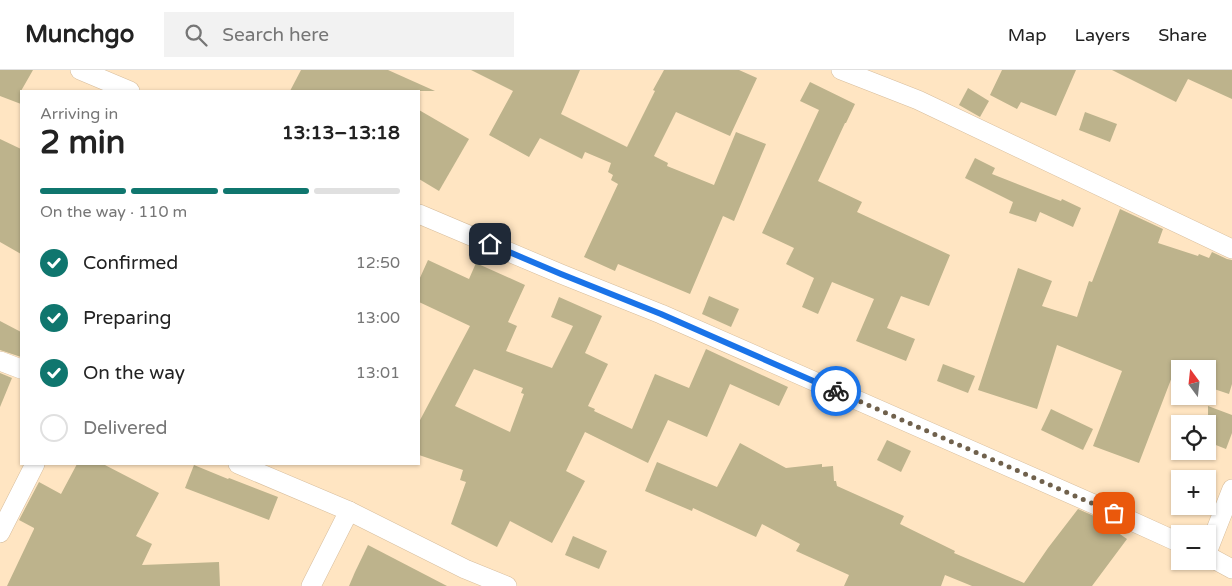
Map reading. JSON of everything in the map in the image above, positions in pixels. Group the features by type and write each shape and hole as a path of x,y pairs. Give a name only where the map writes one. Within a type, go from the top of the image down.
{"street":[{"path":"80,70 128,90"},
{"path":"841,70 918,100 1232,248"},
{"path":"420,214 661,314 1171,539"},
{"path":"0,361 20,368"},
{"path":"0,533 34,465"},
{"path":"240,465 349,511 464,568 507,586"},
{"path":"1216,530 1232,489"},
{"path":"311,586 349,511"},
{"path":"1216,560 1232,569"}],"building":[{"path":"0,70 33,70 20,90 20,104 0,96"},
{"path":"301,70 388,70 435,91 420,90 291,90"},
{"path":"471,70 580,70 561,114 627,147 664,70 739,70 757,78 730,136 676,112 654,156 668,163 667,166 714,185 736,132 766,144 734,221 723,216 690,294 618,264 615,271 584,257 618,184 611,180 613,175 608,172 611,163 585,152 582,159 540,138 529,157 489,135 513,91"},
{"path":"1002,70 1076,70 1056,116 1021,102 1017,109 990,95"},
{"path":"1112,70 1232,70 1232,99 1188,79 1176,102"},
{"path":"810,82 855,104 818,181 862,202 857,212 950,255 929,306 901,296 887,328 915,339 906,361 856,341 874,299 832,282 818,314 802,307 814,278 786,264 794,248 762,233 819,110 800,101"},
{"path":"968,88 989,101 980,117 959,105"},
{"path":"420,111 469,139 439,191 420,180"},
{"path":"1085,112 1117,124 1110,142 1079,130"},
{"path":"0,139 20,149 20,253 0,242"},
{"path":"975,158 995,168 992,174 1061,201 1062,199 1081,208 1073,227 1040,212 1036,222 1009,213 1013,202 965,178"},
{"path":"1120,209 1163,229 1158,243 1198,256 1199,254 1209,258 1212,252 1232,260 1232,384 1229,394 1216,390 1216,360 1171,360 1171,379 1139,463 1093,446 1122,371 1057,345 1037,409 978,390 1018,268 1052,281 1042,306 1077,317 1089,281 1092,282"},
{"path":"428,260 469,279 476,263 525,285 508,322 517,326 506,351 552,368 573,326 551,317 559,297 602,316 585,353 608,364 588,406 595,409 594,411 632,429 655,374 689,388 706,349 788,387 779,406 730,384 707,437 668,420 648,463 585,432 566,471 585,481 552,543 510,521 497,547 451,524 466,482 460,480 463,470 420,455 420,420 470,326 420,302 420,278","holes":["474,369 523,388 521,393 524,394 510,432 455,406"]},
{"path":"709,296 739,309 731,327 702,314"},
{"path":"0,321 20,331 20,357 0,350"},
{"path":"943,364 975,376 968,393 937,381"},
{"path":"0,373 12,378 0,407"},
{"path":"1208,406 1232,415 1232,433 1226,449 1216,445 1216,415 1208,415"},
{"path":"1051,409 1093,429 1083,450 1041,430"},
{"path":"887,440 911,451 901,472 877,460"},
{"path":"740,443 786,468 822,464 822,467 833,466 834,481 836,481 837,486 904,516 900,524 955,551 954,553 1024,583 1078,509 1094,516 1127,539 1092,586 972,586 945,575 941,586 844,586 849,575 796,551 800,544 762,524 756,537 693,508 692,511 645,491 657,462 717,487"},
{"path":"76,465 105,465 159,493 136,536 152,544 142,565 219,562 220,586 7,586 34,529 19,520 39,482 61,494"},
{"path":"194,465 278,497 269,520 185,488"},
{"path":"573,536 607,551 599,569 565,555"},
{"path":"368,545 447,586 349,586"}],"way so far":[{"path":"836,391 1114,513"}],"route":[{"path":"490,244 661,314 836,391"}]}
